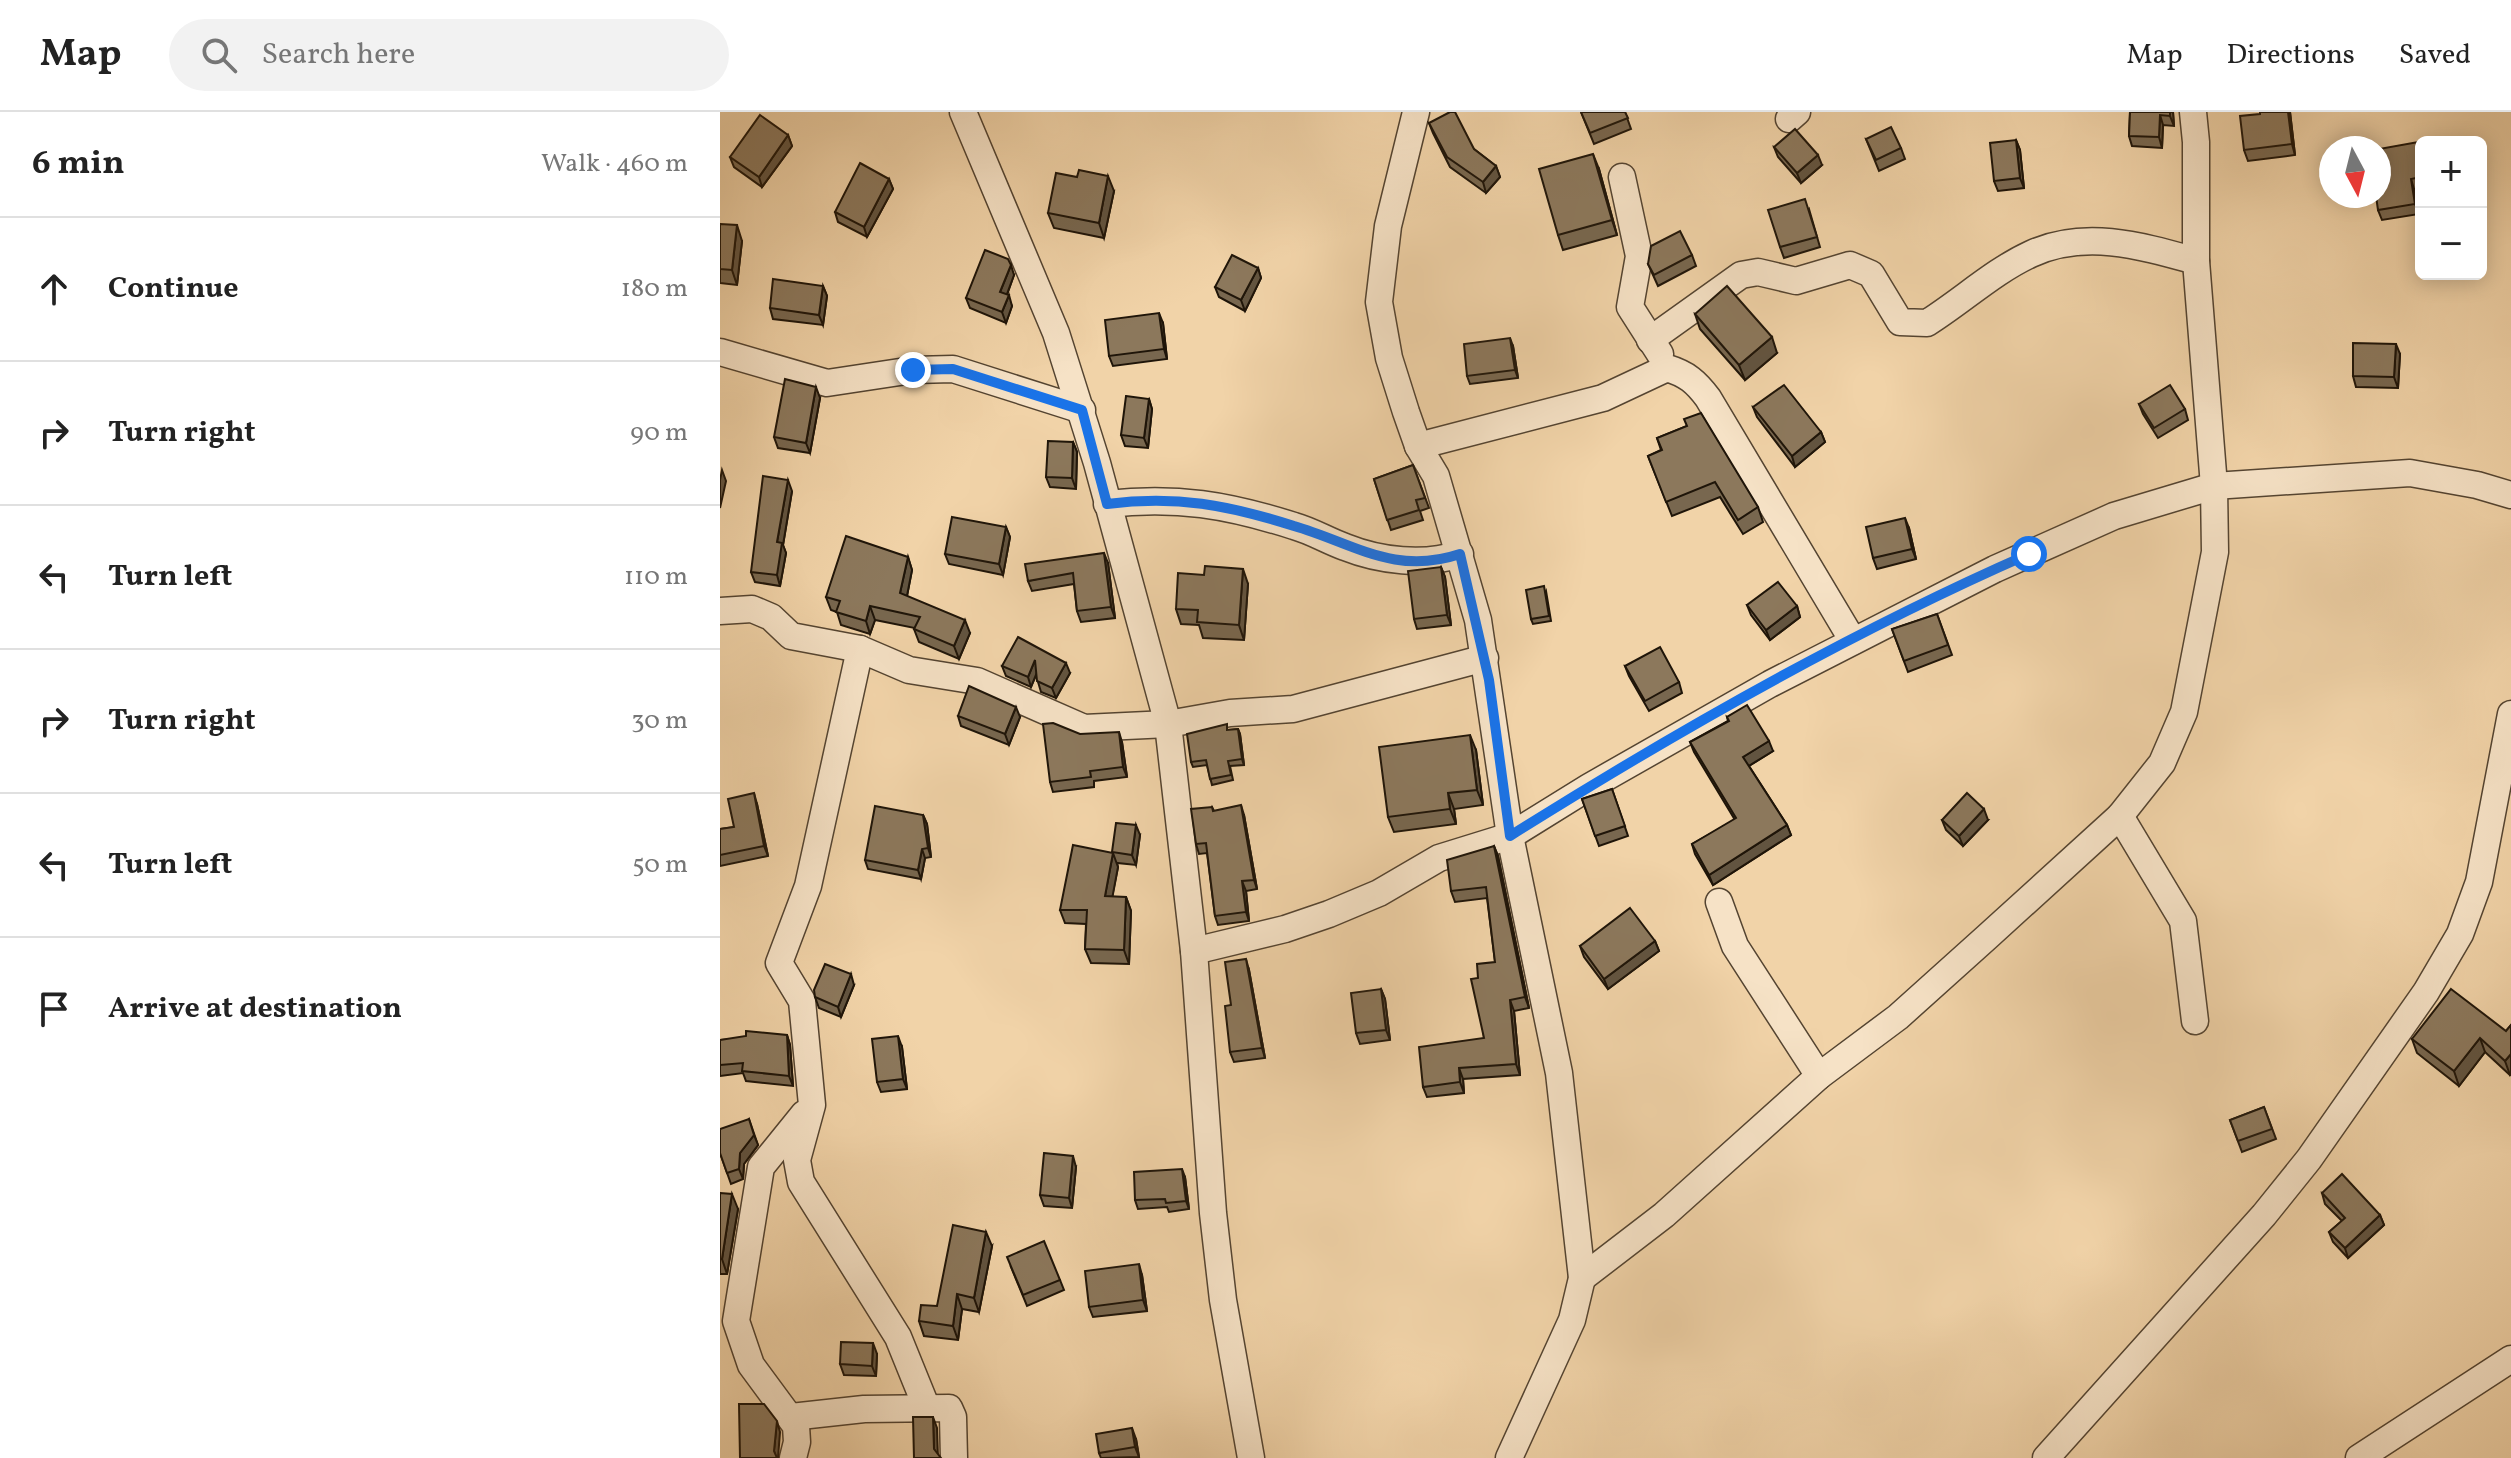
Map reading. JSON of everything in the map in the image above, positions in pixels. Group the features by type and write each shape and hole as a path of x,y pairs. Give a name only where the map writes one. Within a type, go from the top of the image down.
{"street":[{"path":"963,112 1056,333 1082,410 1168,724 1194,951 1213,1213 1223,1300 1251,1458"},
{"path":"1416,112 1395,186 1379,302 1389,358 1418,446 1436,476 1460,554 1485,658 1510,836 1559,1073 1582,1278 1566,1335 1509,1458"},
{"path":"1582,1278 1664,1215 1819,1076 1898,1017 2120,816 2162,763 2184,712 2215,552 2214,486 2196,261 2193,112"},
{"path":"1622,177 1639,256 1630,307 1667,368 1693,380 1708,398 1853,641"},
{"path":"1650,340 1741,275 1758,272 1796,281 1850,265 1871,274 1900,322 1917,324 1927,323 2033,253 2097,240 2130,243 2196,261"},
{"path":"720,352 827,383 913,370 953,369 1082,410"},
{"path":"1418,446 1603,398 1667,368"},
{"path":"1194,951 1285,929 1329,914 1379,893 1439,858 1510,836 1589,787 1853,641 1995,569 2114,516 2214,486 2410,473 2477,485 2511,495"},
{"path":"1107,504 1154,498 1193,500 1297,526 1372,556 1406,560 1445,559 1460,554"},
{"path":"720,611 752,609 771,617 791,636 860,649 909,670 977,681 1084,728 1168,724 1230,713 1305,706 1485,658"},
{"path":"860,649 808,886 779,963 802,1001 812,1105 797,1160 801,1182 898,1337 926,1406"},
{"path":"2046,1458 2264,1215 2392,1044 2432,982 2460,934 2479,882 2511,714"},
{"path":"2120,816 2183,921 2195,1021"},
{"path":"1719,902 1735,946 1819,1076"},
{"path":"793,1458 797,1434 791,1417 751,1365 736,1321 761,1167 812,1105"},
{"path":"2359,1458 2511,1359"},
{"path":"791,1417 926,1406 949,1408 952,1413 954,1458"}],"building":[{"path":"1455,112 1474,149 1496,166 1483,182 1447,157 1429,123"},
{"path":"1581,112 1625,112 1628,118 1590,133"},
{"path":"2130,112 2170,112 2170,116 2160,115 2159,137 2129,136"},
{"path":"2288,112 2292,144 2244,150 2240,116"},
{"path":"760,115 788,135 759,177 730,157"},
{"path":"1891,127 1901,148 1876,160 1866,139"},
{"path":"1795,129 1818,155 1797,173 1774,147"},
{"path":"2016,140 2020,178 1994,181 1990,143"},
{"path":"2415,143 2415,178 2411,179 2415,204 2391,208 2391,147"},
{"path":"1593,154 1612,220 1558,235 1539,169"},
{"path":"860,163 889,179 864,227 835,212"},
{"path":"1079,170 1108,176 1099,223 1048,213 1056,173 1077,177"},
{"path":"1805,199 1817,237 1780,247 1768,210"},
{"path":"720,224 737,225 732,270 720,269"},
{"path":"1680,231 1692,255 1654,275 1648,264 1651,246"},
{"path":"985,250 1008,259 1011,265 1000,292 1009,295 1002,312 966,298"},
{"path":"1232,255 1258,268 1241,300 1215,287"},
{"path":"773,279 823,286 819,315 770,308"},
{"path":"1727,286 1772,337 1739,365 1695,314"},
{"path":"1159,313 1164,349 1109,356 1105,320"},
{"path":"1510,338 1515,370 1467,376 1464,344"},
{"path":"2353,343 2396,344 2394,377 2353,376"},
{"path":"785,379 816,387 806,443 774,437"},
{"path":"1784,385 1821,432 1792,456 1753,407"},
{"path":"2170,385 2185,409 2154,428 2139,404"},
{"path":"1126,396 1149,399 1144,438 1121,435"},
{"path":"1701,413 1758,507 1738,520 1715,482 1666,502 1648,456 1662,450 1657,438 1687,426 1684,419"},
{"path":"1048,441 1073,442 1072,478 1046,477"},
{"path":"1413,465 1425,498 1416,500 1419,510 1387,520 1374,479"},
{"path":"763,476 788,480 777,542 782,543 777,575 751,572"},
{"path":"952,517 1006,527 999,564 945,554"},
{"path":"1905,518 1912,549 1873,558 1866,527"},
{"path":"846,536 908,557 900,593 965,620 954,646 914,629 920,617 870,606 866,621 836,612 840,601 826,597"},
{"path":"1104,553 1111,607 1077,611 1073,573 1028,581 1025,564"},
{"path":"1205,566 1243,569 1239,625 1197,622 1198,610 1176,609 1178,573 1204,575"},
{"path":"1441,567 1447,615 1414,619 1408,571"},
{"path":"1778,582 1797,606 1766,630 1747,605"},
{"path":"1544,586 1549,616 1531,619 1526,590"},
{"path":"1937,614 1948,645 1904,661 1892,629"},
{"path":"1018,637 1066,663 1052,688 1037,681 1035,660 1028,677 1002,666"},
{"path":"1660,647 1679,682 1645,701 1625,666"},
{"path":"969,686 1016,707 1005,734 958,716"},
{"path":"1747,705 1769,741 1743,757 1787,825 1709,875 1692,844 1736,818 1690,742 1729,721 1727,717"},
{"path":"1053,723 1080,734 1119,732 1123,767 1090,771 1091,777 1050,782 1043,724"},
{"path":"1227,724 1227,730 1238,729 1242,759 1228,761 1231,775 1210,779 1206,760 1191,762 1187,734"},
{"path":"1470,735 1477,790 1448,793 1450,809 1388,817 1379,747"},
{"path":"1612,789 1625,826 1595,836 1582,799"},
{"path":"754,793 764,846 720,855 720,829 734,827 728,799"},
{"path":"1967,793 1984,809 1959,836 1942,820"},
{"path":"1241,805 1254,880 1242,881 1246,912 1215,916 1206,843 1196,844 1191,809 1212,807 1213,811"},
{"path":"875,806 923,815 928,848 922,849 918,870 865,860"},
{"path":"1116,823 1136,825 1132,855 1112,852"},
{"path":"1073,845 1113,853 1105,896 1126,897 1124,950 1085,949 1087,910 1060,910"},
{"path":"1494,846 1525,997 1510,1000 1516,1064 1459,1068 1460,1082 1423,1087 1419,1047 1484,1038 1471,979 1478,978 1477,964 1495,962 1486,887 1451,891 1447,860"},
{"path":"1630,908 1655,941 1604,979 1580,946"},
{"path":"1246,959 1262,1048 1230,1052 1225,1006 1231,1005 1225,962"},
{"path":"825,964 851,974 838,1007 815,997 814,990"},
{"path":"1381,989 1386,1030 1356,1033 1351,993"},
{"path":"2451,989 2506,1031 2511,1025 2511,1054 2505,1061 2480,1038 2454,1071 2412,1039"},
{"path":"746,1031 787,1035 789,1076 742,1071 743,1063 720,1065 720,1040 746,1036"},
{"path":"898,1036 903,1079 877,1082 872,1039"},
{"path":"2264,1107 2272,1129 2238,1141 2230,1120"},
{"path":"749,1119 754,1135 740,1153 739,1169 727,1173 720,1153 720,1129"},
{"path":"1044,1153 1073,1156 1069,1198 1040,1195"},
{"path":"1182,1169 1186,1201 1135,1200 1134,1172"},
{"path":"2342,1174 2380,1215 2345,1248 2329,1232 2345,1218 2322,1193"},
{"path":"720,1193 732,1194 722,1259 720,1259"},
{"path":"953,1225 986,1232 974,1298 957,1294 953,1326 919,1321 921,1305 937,1306"},
{"path":"1044,1241 1060,1280 1023,1295 1007,1257"},
{"path":"1139,1264 1143,1300 1089,1307 1085,1271"},
{"path":"841,1342 873,1343 872,1366 840,1364"},
{"path":"739,1404 764,1404 777,1421 774,1451 777,1458 740,1458"},
{"path":"913,1417 933,1417 934,1449 941,1458 914,1458"},
{"path":"1132,1428 1135,1447 1099,1453 1096,1434"}],"route":[{"path":"913,370 953,369 1026,395 1082,410 1107,504 1154,498 1193,500 1297,526 1372,556 1406,560 1445,559 1460,554 1478,620 1489,680 1510,836 1589,787 1770,684 2029,554"}]}
